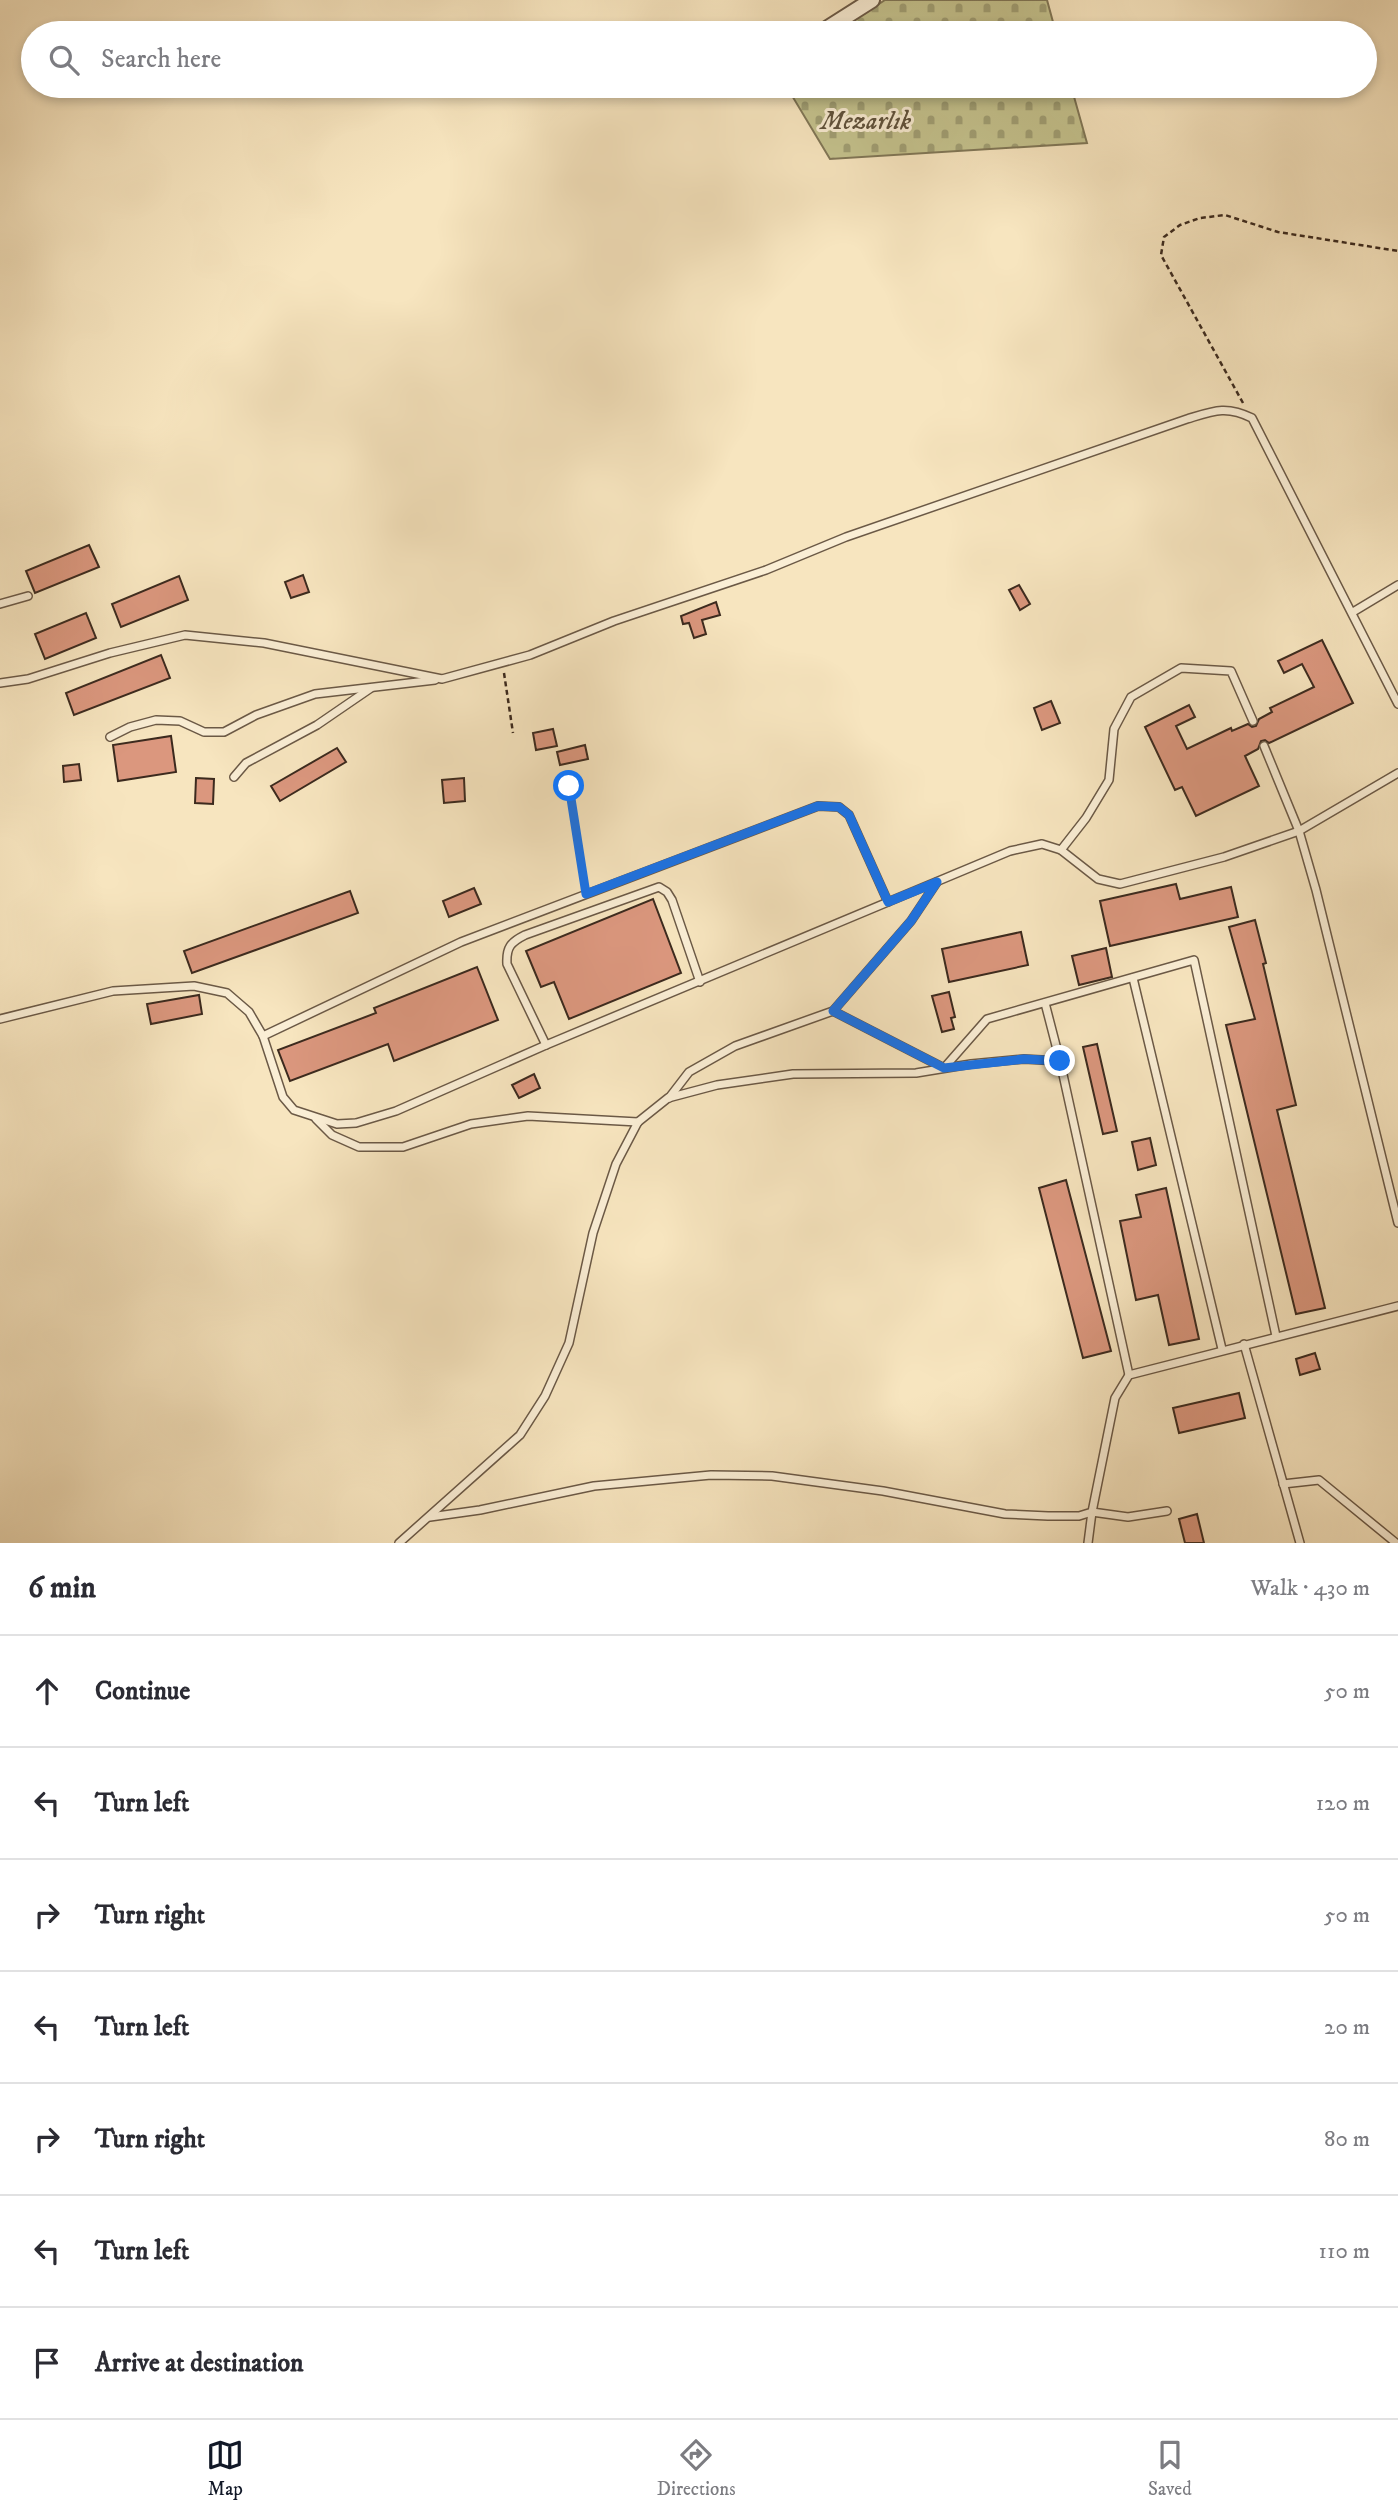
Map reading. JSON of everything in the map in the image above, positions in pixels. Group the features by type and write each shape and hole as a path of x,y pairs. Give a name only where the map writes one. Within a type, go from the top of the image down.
{"street":[{"path":"839,21 872,0"}],"lane":[{"path":"110,737 130,727 156,720 180,721 204,732 223,732 256,715 315,694 442,679 503,663 614,621 766,570 846,537 1187,419 1213,411 1236,410 1252,418 1398,704"},
{"path":"1353,612 1398,585"},
{"path":"0,604 28,596"},
{"path":"0,682 28,679 110,653 186,635 264,643 442,679"},
{"path":"1061,850 1086,818 1109,780 1114,729 1131,697 1181,668 1231,671 1253,721"},
{"path":"234,777 246,763 317,725 372,687"},
{"path":"1264,746 1299,831 1398,1223"},
{"path":"0,1019 113,990 194,986 227,993 249,1012 263,1036 283,1097 295,1110 337,1124 356,1123 396,1111 546,1045 1010,851 1042,845 1061,850 1098,879 1120,884 1224,857 1299,831 1398,773"},
{"path":"263,1036 461,942 818,806 839,807 849,815 888,902"},
{"path":"399,1543 520,1435 545,1396 569,1343 596,1222 616,1164 638,1122 668,1098 689,1072 735,1046 833,1011 911,921 937,882"},
{"path":"546,1045 507,964 506,953 512,942 525,935 659,887 667,892 671,900 700,982"},
{"path":"944,1068 987,1019 1194,960 1276,1336"},
{"path":"1133,978 1222,1349"},
{"path":"1045,1003 1129,1375"},
{"path":"833,1011 944,1068"},
{"path":"668,1098 717,1085 793,1074 916,1073 1024,1059 1060,1061"},
{"path":"315,1118 332,1135 359,1147 403,1147 471,1124 527,1116 638,1122"},
{"path":"1088,1543 1115,1398 1129,1375 1398,1306"},
{"path":"1244,1344 1300,1543"},
{"path":"430,1517 480,1510 594,1486 711,1475 786,1478 883,1491 1005,1514 1079,1516 1092,1512 1128,1517 1167,1511"},
{"path":"1283,1484 1319,1480 1395,1543"}],"path":[{"path":"1252,418 1161,255 1164,237 1180,225 1224,215 1278,232 1398,251"},
{"path":"503,663 513,733"},
{"path":"569,786 586,894"}],"green space":[{"name":"Mezarlık","path":"885,0 1047,0 1053,21 853,21"},
{"name":"Mezarlık","path":"793,98 1074,98 1087,143 830,159"}],"building":[{"path":"89,545 99,567 35,593 26,571"},
{"path":"303,575 309,592 291,598 285,582"},
{"path":"179,576 188,600 121,627 112,604"},
{"path":"1019,585 1030,604 1020,610 1009,590"},
{"path":"716,602 720,615 702,620 706,634 694,638 689,623 683,624 681,616"},
{"path":"86,613 96,638 45,659 35,634"},
{"path":"1322,640 1353,703 1269,743 1261,741 1258,749 1245,756 1259,786 1196,816 1182,787 1175,790 1145,727 1189,705 1195,717 1176,726 1187,749 1231,728 1232,731 1248,724 1256,726 1259,719 1272,712 1270,708 1314,687 1302,664 1284,673 1278,661"},
{"path":"161,655 170,678 74,715 66,693"},
{"path":"1051,701 1060,723 1042,730 1034,708"},
{"path":"553,729 557,746 536,750 533,733"},
{"path":"171,736 176,772 118,781 113,745"},
{"path":"585,745 588,759 560,765 557,752"},
{"path":"337,748 346,762 280,801 271,786"},
{"path":"79,764 81,780 64,782 63,766"},
{"path":"196,778 214,779 213,804 195,803"},
{"path":"464,778 465,801 444,803 442,780"},
{"path":"1176,884 1180,899 1231,887 1238,917 1110,946 1100,901"},
{"path":"474,888 481,904 449,917 443,901"},
{"path":"350,891 358,913 192,973 184,951"},
{"path":"653,899 681,973 569,1019 554,982 541,987 526,951"},
{"path":"1255,920 1296,1105 1277,1110 1325,1308 1296,1314 1226,1025 1255,1019 1229,927"},
{"path":"1021,932 1028,965 949,982 942,949"},
{"path":"1106,948 1112,977 1079,985 1072,956"},
{"path":"477,967 498,1020 394,1061 388,1044 290,1081 278,1050 376,1013 374,1008"},
{"path":"949,992 955,1017 951,1018 954,1029 942,1032 932,996"},
{"path":"199,995 202,1014 151,1024 147,1004"},
{"path":"1097,1044 1117,1131 1103,1134 1083,1047"},
{"path":"534,1074 540,1088 519,1098 512,1085"},
{"path":"1150,1138 1156,1165 1138,1170 1132,1142"},
{"path":"1066,1180 1111,1351 1083,1358 1039,1188"},
{"path":"1166,1188 1199,1339 1169,1345 1158,1295 1136,1300 1120,1221 1141,1217 1136,1195"},
{"path":"1315,1353 1320,1369 1300,1375 1296,1359"},
{"path":"1239,1393 1245,1418 1179,1433 1173,1408"},
{"path":"1197,1514 1204,1543 1185,1543 1179,1519"}],"route":[{"path":"569,786 586,894 818,806 839,807 849,815 888,902 937,882 911,921 833,1011 944,1068 1024,1059 1060,1061"}]}
